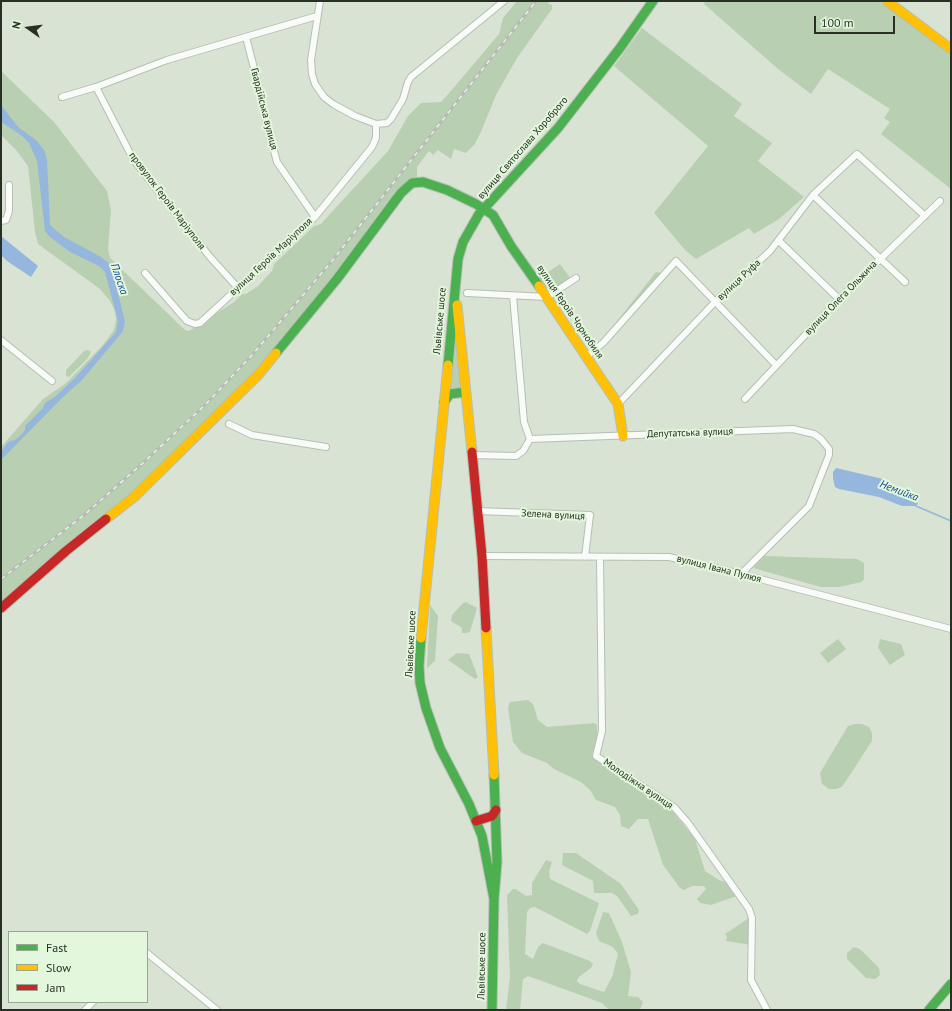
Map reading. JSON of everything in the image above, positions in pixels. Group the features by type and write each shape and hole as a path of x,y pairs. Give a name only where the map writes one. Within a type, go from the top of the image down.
{"main road":[{"path":"887,1 951,49"},
{"name":"вулиця Святослава Хороброго","path":"454,279 463,242 484,209 558,128 620,48 649,4"},
{"name":"вулиця Героїв Чорнобиля","path":"1,608 66,551 134,497 258,375 342,273 401,194 412,183 423,182 463,197 493,215 511,246 548,297 618,404 623,436"},
{"name":"Львівське шосе","path":"454,279 476,511 482,556 496,810 497,862 494,899 492,1010"},
{"name":"Львівське шосе","path":"454,279 419,666 420,683 426,708 440,748 476,822 486,854 494,899"},
{"path":"444,402 450,394 465,392"},
{"path":"476,822 492,816 496,810"},
{"path":"929,1010 951,984"}],"street":[{"path":"320,1 311,60 312,74 315,84 324,97 338,107 355,116 376,124 387,123 396,112 411,77 504,1"},
{"path":"62,97 96,87 167,60 317,16"},
{"name":"Гвардійська вулиця","path":"246,37 258,84 266,126 277,162 315,217"},
{"name":"провулок Героїв Маріуполя","path":"96,87 133,159 210,257 238,288"},
{"name":"вулиця Героїв Маріуполя","path":"145,273 187,321 195,324 200,323 315,217 372,147 376,138 376,124"},
{"name":"вулиця Руфа","path":"618,404 715,302 779,241 813,195 857,154 925,216"},
{"path":"1,222 6,220 10,211 9,185"},
{"path":"813,195 905,282"},
{"name":"вулиця Олега Ольжича","path":"745,399 839,299 940,201"},
{"path":"779,241 839,299"},
{"path":"587,356 603,343 676,261 776,365"},
{"path":"467,293 548,297 576,278"},
{"path":"471,455 516,456 523,451 530,438 524,422 513,296"},
{"path":"1,340 52,381"},
{"path":"229,424 252,435 326,447"},
{"name":"Депутатська вулиця","path":"530,438 793,429 814,434 821,439 828,449 829,455 809,506 741,574"},
{"name":"Зелена вулиця","path":"476,511 590,516 585,557"},
{"name":"вулиця Івана Пулюя","path":"482,556 669,557 741,574 951,629"},
{"name":"Молодіжна вулиця","path":"600,557 602,731 596,756 674,807 688,823 749,909 752,918 751,980 767,1010"},
{"path":"148,954 217,1010"},
{"path":"85,1010 93,1003"}],"green space":[{"path":"517,1 550,1 548,4 552,5 552,9 517,58 496,95 474,145 466,153 454,149 451,159 438,150 433,155 429,151 417,167 417,181 412,183 258,375 158,475 1,608 1,447 43,399 65,384 102,346 114,330 116,320 115,311 110,301 100,289 38,244 35,232 28,166 17,151 1,135 1,71 54,122 107,191 111,210 108,249 110,258 185,330 189,331 234,302 242,294 246,294 258,286 272,271 274,264 314,226 321,224 388,151 408,116 421,103 441,102 450,92 499,34 503,18"},
{"path":"705,1 879,1 950,55 951,189 881,134 890,122 884,118 890,109 828,69 811,94 778,69 704,4"},
{"path":"642,28 742,104 734,116 772,143 758,161 804,197 779,219 754,234 749,228 696,259 685,250 654,213 708,146 614,66"},
{"path":"560,264 571,279 550,293 539,278"},
{"path":"656,272 661,273 618,325 603,339"},
{"path":"455,279 465,392 447,397"},
{"path":"88,350 91,352 88,358 69,377 66,376 66,370 84,351"},
{"path":"764,556 857,559 864,563 864,579 862,582 839,587 821,587 753,568"},
{"path":"466,602 477,608 470,632 462,633 462,628 451,621 452,615 463,603"},
{"path":"430,605 438,616 435,661 427,668"},
{"path":"838,639 846,649 828,663 820,653"},
{"path":"880,639 901,644 905,655 890,665 878,648"},
{"path":"457,653 469,654 478,677 475,679 448,660"},
{"path":"528,700 533,704 538,720 547,727 594,723 597,725 597,737 592,755 669,807 695,839 705,871 719,880 729,883 737,896 711,905 700,903 697,899 706,889 704,886 692,886 684,890 680,888 663,865 648,819 638,819 629,829 621,826 620,815 615,807 596,800 590,790 581,782 554,769 547,763 522,753 513,742 508,708 510,702"},
{"path":"862,724 869,727 872,733 872,741 842,787 829,789 822,784 820,773 848,726"},
{"path":"563,853 576,853 621,884 639,910 638,914 631,916 617,896 612,893 594,893 593,881 562,865"},
{"path":"546,860 552,862 549,872 550,879 599,903 590,931 587,934 535,907 530,908 527,912 525,954 533,959 538,947 543,943 590,961 593,964 591,968 579,977 577,981 580,984 604,992 612,977 618,954 613,947 599,941 596,933 603,912 609,913 622,942 631,972 628,996 638,997 643,1002 640,1010 609,1010 602,1003 528,976 523,979 520,1010 506,1010 510,977 507,895 513,889 516,889 526,896 532,895 532,883"},
{"path":"752,916 751,945 726,941 727,936 725,934"},
{"path":"854,947 860,949 879,968 880,975 875,979 866,978 847,959 847,953"}],"water":[{"path":"1,105 18,127 37,141 44,150 47,159 50,225 64,237 101,257 111,265 125,322 123,331 82,380 62,398 1,460 1,452 8,442 15,440 22,434 25,430 25,426 43,408 45,403 56,396 76,377 116,332 118,321 105,272 99,266 70,252 50,237 45,231 37,161 29,143 21,135 1,122"},
{"path":"1,236 38,266 31,277 7,261 1,255"},
{"path":"836,468 883,479 918,503 916,506 902,506 879,497 839,489 835,487 833,478 833,472"}],"waterway":[{"name":"Немийка","path":"916,506 951,521"}],"railway":[{"path":"1,579 84,515 143,463 205,405 252,355 332,261 536,1"}],"traffic: fast":[{"path":"448,365 458,259 463,242 479,214 558,128 620,48 653,1"},
{"path":"276,353 337,279 401,193 412,183 423,182 447,190 476,204 493,215 511,246 539,286"},
{"path":"444,402 450,394 465,392"},
{"path":"421,638 419,666 420,683 426,708 440,748 469,804 482,836 494,899"},
{"path":"492,1010 494,899 497,862 494,775"},
{"path":"929,1010 951,984"}],"traffic: slow":[{"path":"887,1 951,49"},
{"path":"539,286 618,404 623,436"},
{"path":"457,305 472,452"},
{"path":"106,519 134,497 258,375 276,353"},
{"path":"421,638 448,365"},
{"path":"486,628 494,775"}],"traffic: jam":[{"path":"472,452 482,556 486,628"},
{"path":"1,608 66,551 106,519"},
{"path":"476,821 492,816 496,810"}],"water label":[{"name":"Плоска","path":"119,279"}]}
